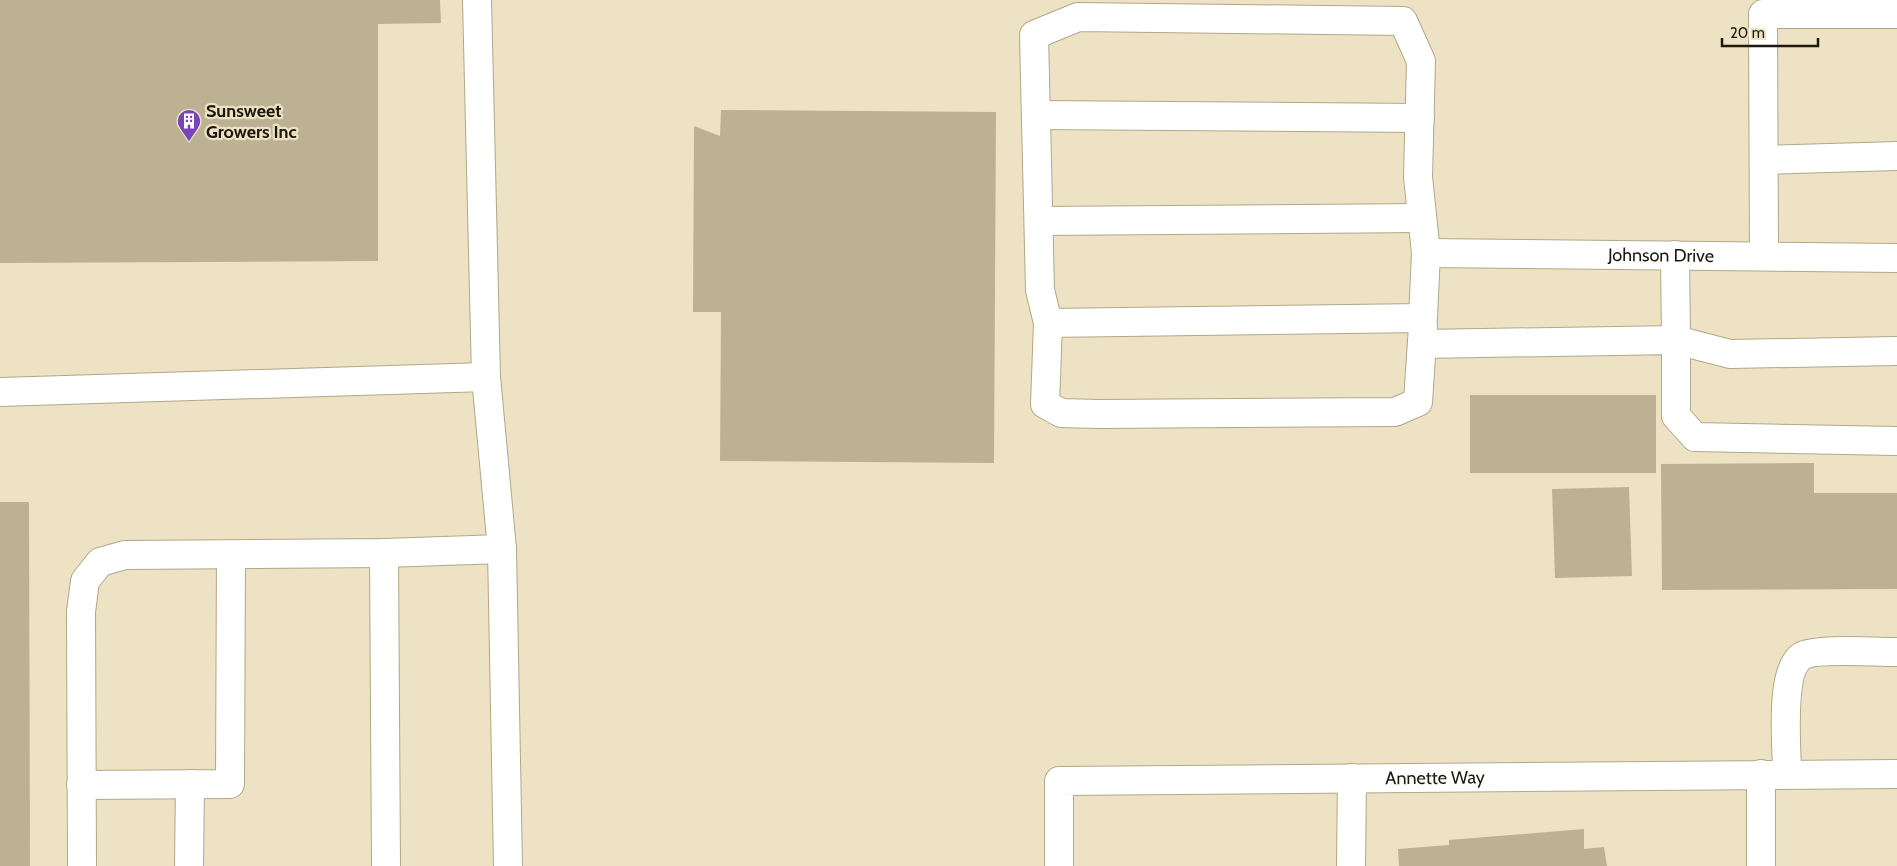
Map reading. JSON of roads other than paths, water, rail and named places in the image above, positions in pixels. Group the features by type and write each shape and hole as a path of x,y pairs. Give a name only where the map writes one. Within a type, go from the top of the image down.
{"street":[{"path":"477,0 486,377 502,549 508,866"},
{"path":"1764,256 1763,14 1897,14"},
{"path":"1078,17 1402,22 1420,61 1420,118 1418,177 1426,253 1418,402 1395,412 1061,413 1044,404 1048,322 1040,290 1034,35 1078,17"},
{"path":"1036,115 1420,118"},
{"path":"1764,160 1897,156"},
{"path":"1039,221 1422,218"},
{"name":"Johnson Drive","path":"1426,253 1897,258"},
{"path":"1675,255 1676,416 1695,437 1897,441"},
{"path":"1048,322 1422,331 1676,340 1730,354 1897,351"},
{"path":"0,392 486,377"},
{"path":"82,866 81,612 85,581 100,562 125,555 384,553 502,549"},
{"path":"384,553 386,866"},
{"path":"82,786 230,784 231,555"},
{"path":"1761,866 1786,686 1792,666 1802,655 1897,652"},
{"name":"Annette Way","path":"1059,866 1059,781 1897,774"},
{"path":"1351,866 1352,778"},
{"path":"189,866 190,784"}],"place":[{"name":"Sunsweet Growers Inc","path":"189,142"}]}
